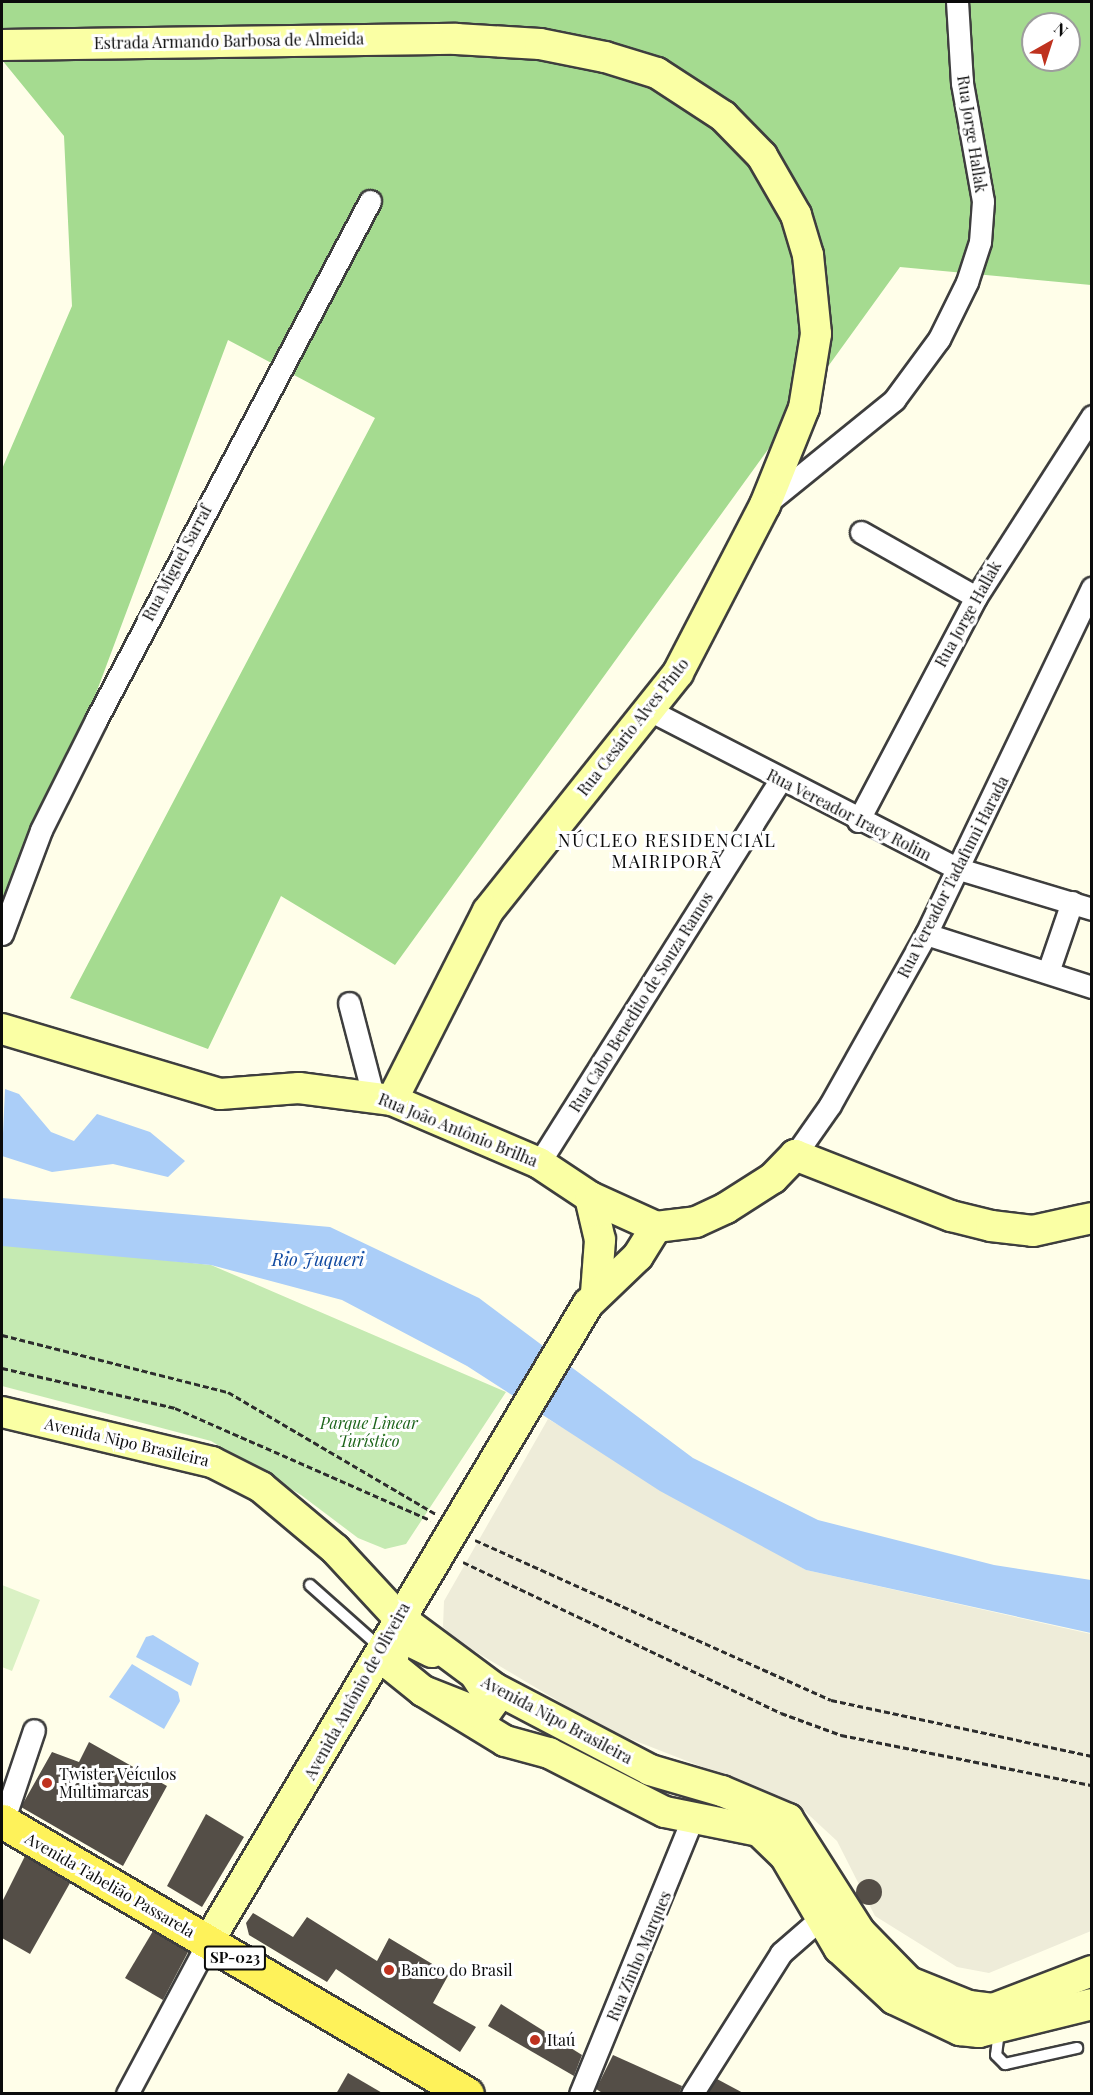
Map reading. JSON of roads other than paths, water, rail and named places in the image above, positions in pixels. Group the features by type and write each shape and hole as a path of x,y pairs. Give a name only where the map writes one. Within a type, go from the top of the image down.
{"main road":[{"name":"Avenida Tabelião Passarela","path":"2,1822 466,2094"}],"street":[{"name":"Rua Jorge Hallak","path":"765,505 894,400 939,339 967,282 980,242 983,201 962,83 957,2"},
{"name":"Estrada Armando Barbosa de Almeida","path":"2,45 456,39 540,44 605,57 657,73 697,97 762,156 796,215 808,255"},
{"name":"Rua Miguel Sarraf","path":"2,934 41,830 96,720 370,201"},
{"name":"Rua Cesário Alves Pinto","path":"382,1097 488,911 650,710 700,640 765,505 807,391 816,334 808,255"},
{"name":"Rua Jorge Hallak","path":"858,821 976,597 1092,416"},
{"path":"861,532 976,597"},
{"name":"Rua Vereador Tadafumi Harada","path":"795,1155 830,1106 926,934 1092,588"},
{"name":"Rua Vereador Iracy Rolim","path":"650,710 858,821 958,869 1082,906"},
{"name":"Rua Cabo Benedito de Souza Ramos","path":"539,1163 780,780"},
{"path":"1048,972 1082,906"},
{"path":"926,934 1092,987"},
{"path":"349,1003 382,1097"},
{"name":"Rua João Antônio Brilha","path":"2,1029 220,1094 299,1088 382,1097 539,1163 590,1197 656,1227"},
{"path":"656,1227 696,1222 726,1208 773,1178 795,1155 951,1216 991,1226 1033,1231 1092,1218"},
{"name":"Avenida Antônio de Oliveira","path":"590,1197 600,1240 592,1298"},
{"name":"Avenida Antônio de Oliveira","path":"127,2094 208,1942 348,1714 397,1616 449,1535 592,1298 638,1257 656,1227"},
{"name":"Avenida Nipo Brasileira","path":"2,1412 222,1467 261,1487 335,1549 397,1616 477,1677 650,1770 722,1791 788,1819 860,1932 909,1982 969,2006 993,2008 1092,1971"},
{"path":"423,1691 484,1715 493,1702 477,1677 405,1639 395,1644 392,1665 423,1691 505,1741"},
{"path":"348,1714 377,1688 391,1689 460,1730 549,1753 664,1812 739,1824 768,1838 785,1856 819,1920 855,1965 894,1999 960,2030 999,2030 1092,2004"},
{"path":"2,1822 34,1730"},
{"name":"Rua Zinho Marques","path":"580,2094 693,1816"},
{"path":"692,2094 781,1953 819,1920"}],"lane":[{"path":"310,1585 381,1648"},
{"path":"999,2030 996,2055 1005,2064 1077,2048"}],"water":[{"path":"5,1089 19,1094 51,1132 74,1141 97,1114 150,1132 185,1161 168,1177 113,1164 52,1172 2,1156"},
{"name":"Rio Juqueri","path":"2,1198 330,1227 479,1298 693,1458 818,1520 994,1565 1091,1580 1091,1633 806,1570 660,1491 467,1366 342,1300 211,1265 2,1246"},
{"path":"153,1635 199,1663 191,1686 136,1657 146,1637"},
{"path":"132,1664 178,1692 180,1701 164,1729 109,1697"}],"place":[{"name":"Twister Veículos Multimarcas","path":"47,1783"},
{"name":"Banco do Brasil","path":"389,1970"},
{"name":"Itaú","path":"535,2040"}],"district":[{"name":"NÚCLEO RESIDENCIAL MAIRIPORÃ","path":"667,851"}],"park label":[{"name":"Parque Linear Turístico","path":"369,1432"}]}
